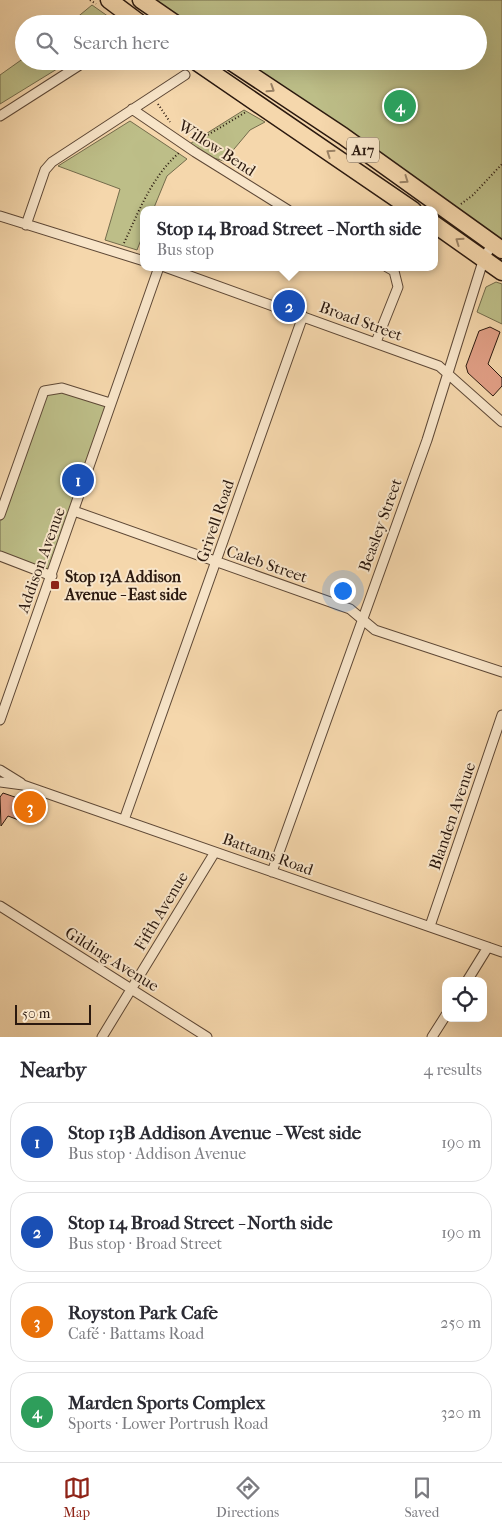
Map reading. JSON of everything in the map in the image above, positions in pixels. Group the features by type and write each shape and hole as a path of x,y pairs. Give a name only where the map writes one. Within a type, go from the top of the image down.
{"highway":[{"path":"102,2 124,15"},
{"path":"145,3 163,15"},
{"name":"A17","path":"208,70 408,206"},
{"name":"A17","path":"243,70 498,246"},
{"path":"438,227 502,272"}],"street":[{"path":"139,15 145,3"},
{"path":"0,116 72,70"},
{"path":"26,225 45,170 52,162 185,75"},
{"name":"Willow Bend","path":"132,109 195,152 282,206"},
{"path":"0,216 140,260"},
{"name":"Beasley Street","path":"272,872 427,440 484,258 498,246"},
{"name":"Addison Avenue","path":"0,720 158,271"},
{"name":"Broad Street","path":"176,271 439,366 502,422"},
{"path":"376,342 398,287 394,271"},
{"name":"Grivell Road","path":"124,820 303,316"},
{"path":"0,515 44,391 62,388 110,403"},
{"name":"Caleb Street","path":"74,511 350,609 375,630 502,672"},
{"path":"0,556 52,576"},
{"name":"Blanden Avenue","path":"430,926 502,715"},
{"name":"Battams Road","path":"0,770 23,785"},
{"name":"Battams Road","path":"0,782 23,785 502,952"},
{"name":"Fifth Avenue","path":"102,1037 215,852"},
{"name":"Gilding Avenue","path":"0,906 207,1037"},
{"path":"469,977 488,947"},
{"path":"432,1037 442,1021"}],"path":[{"path":"90,0 102,2"},
{"path":"158,104 171,124"},
{"path":"195,143 250,110"},
{"path":"142,206 165,165 180,152"},
{"path":"454,214 464,200 473,195 502,164"},
{"path":"124,243 140,210"}],"green space":[{"path":"141,0 502,0 502,250 243,70 487,70 487,15 163,15"},
{"path":"92,5 106,15 80,15"},
{"path":"15,64 15,70 55,70 0,104 0,75"},
{"path":"244,110 265,122 250,130 224,161 203,155 188,145"},
{"path":"130,121 187,159 167,176 155,206 140,206 140,242 137,250 105,240 120,189 58,166"},
{"path":"496,282 502,284 502,324 477,312 486,287"},
{"path":"53,388 110,403 52,576 0,556 0,515 44,391"}],"building":[{"path":"490,327 500,332 488,364 502,378 502,386 493,396 468,373 466,366 479,331"},
{"path":"3,793 47,808 38,823 26,819 24,822 8,816 1,826 0,797"}],"place":[{"name":"Marden Sports Complex","path":"400,106"},
{"name":"Stop 14 Broad Street - North side","path":"289,306"},
{"name":"Stop 13B Addison Avenue - West side","path":"78,480"},
{"name":"Stop 13A Addison Avenue - East side","path":"55,585"},
{"name":"Royston Park Cafe","path":"30,807"}]}
